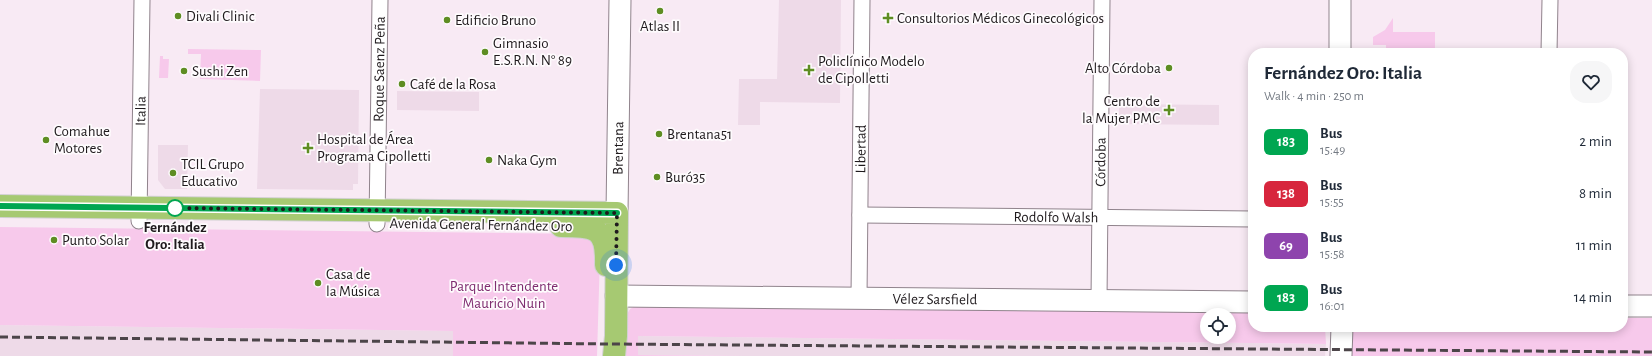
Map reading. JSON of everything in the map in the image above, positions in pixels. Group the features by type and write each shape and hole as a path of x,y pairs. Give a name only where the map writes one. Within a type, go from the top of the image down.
{"main road":[{"name":"Avenida General Fernández Oro","path":"0,206 139,214 377,217 617,216"},
{"name":"Avenida General Fernández Oro","path":"0,219 139,214"},
{"path":"455,225 483,219 617,216"},
{"name":"Brentana","path":"614,356 617,216"},
{"name":"Avenida General Fernández Oro","path":"377,217 455,225 577,226 592,228 601,234 606,254 602,356"}],"street":[{"name":"Italia","path":"139,214 142,0"},
{"name":"Roque Saenz Peña","path":"377,217 380,0"},
{"name":"Brentana","path":"617,216 620,0"},
{"name":"Libertad","path":"859,298 862,0"},
{"name":"Córdoba","path":"1099,300 1102,0"},
{"path":"1340,0 1340,48"},
{"path":"1549,48 1550,0"},
{"name":"Rodolfo Walsh","path":"860,215 1248,219"},
{"name":"Vélez Sarsfield","path":"616,296 1248,302"},
{"path":"1628,306 1652,306"},
{"path":"1331,356 1332,332"},
{"path":"1341,356 1342,332"}],"shaded area":[{"name":"Policlínico Modelo de Cipolletti","path":"779,0 841,0 840,103 760,102 760,125 738,125 739,79 777,79"},
{"name":"Hospital de Área Programa Cipolletti","path":"260,89 359,90 358,184 353,184 353,190 257,189"},
{"path":"397,91 479,92 479,111 397,110"},
{"name":"Centro de la Mujer PMC","path":"1119,104 1219,105 1219,125 1119,124"},
{"name":"TCIL Grupo Educativo","path":"158,145 188,145 187,189 165,189 158,180"},
{"path":"0,325 454,331 453,356 0,356"},
{"path":"638,336 1200,343 1200,344 1326,344 1325,356 638,355"}],"green space":[{"path":"1393,18 1393,32 1435,32 1435,48 1386,48 1386,45 1373,45 1373,37 1385,30"},
{"path":"188,49 261,50 260,81 200,79 201,54 188,54"},
{"path":"160,56 163,56 163,59 169,59 168,78 159,78"},
{"name":"Parque Intendente Mauricio Nuin","path":"0,227 590,235 600,255 597,356 453,356 453,331 0,325"},
{"path":"638,305 1200,310 1200,343 638,336 638,355 745,356 623,356 626,316 630,309"},
{"path":"1236,311 1248,311 1248,332 1325,332 1326,344 1236,343"},
{"path":"1628,318 1652,318 1652,356 1346,356 1347,332 1628,332"}],"railway":[{"path":"0,337 608,344 1652,352"}],"bus line":[{"name":"183","path":"0,206 617,213"}],"place":[{"name":"Atlas II","path":"660,11"},
{"name":"Divali Clinic","path":"178,16"},
{"name":"Consultorios Médicos Ginecológicos","path":"888,18"},
{"name":"Edificio Bruno","path":"447,20"},
{"name":"Gimnasio E.S.R.N. N° 89","path":"485,52"},
{"name":"Alto Córdoba","path":"1169,68"},
{"name":"Policlínico Modelo de Cipolletti","path":"809,70"},
{"name":"Sushi Zen","path":"184,71"},
{"name":"Café de la Rosa","path":"402,84"},
{"name":"Centro de la Mujer PMC","path":"1169,110"},
{"name":"Brentana51","path":"659,134"},
{"name":"Comahue Motores","path":"46,140"},
{"name":"Hospital de Área Programa Cipolletti","path":"308,148"},
{"name":"Naka Gym","path":"489,160"},
{"name":"TCIL Grupo Educativo","path":"173,173"},
{"name":"Buró35","path":"657,177"},
{"name":"Fernández Oro: Italia","path":"175,208"},
{"name":"Punto Solar","path":"54,240"},
{"name":"Casa de la Música","path":"318,283"}],"route":[{"path":"175,208 617,213 616,265"}]}
